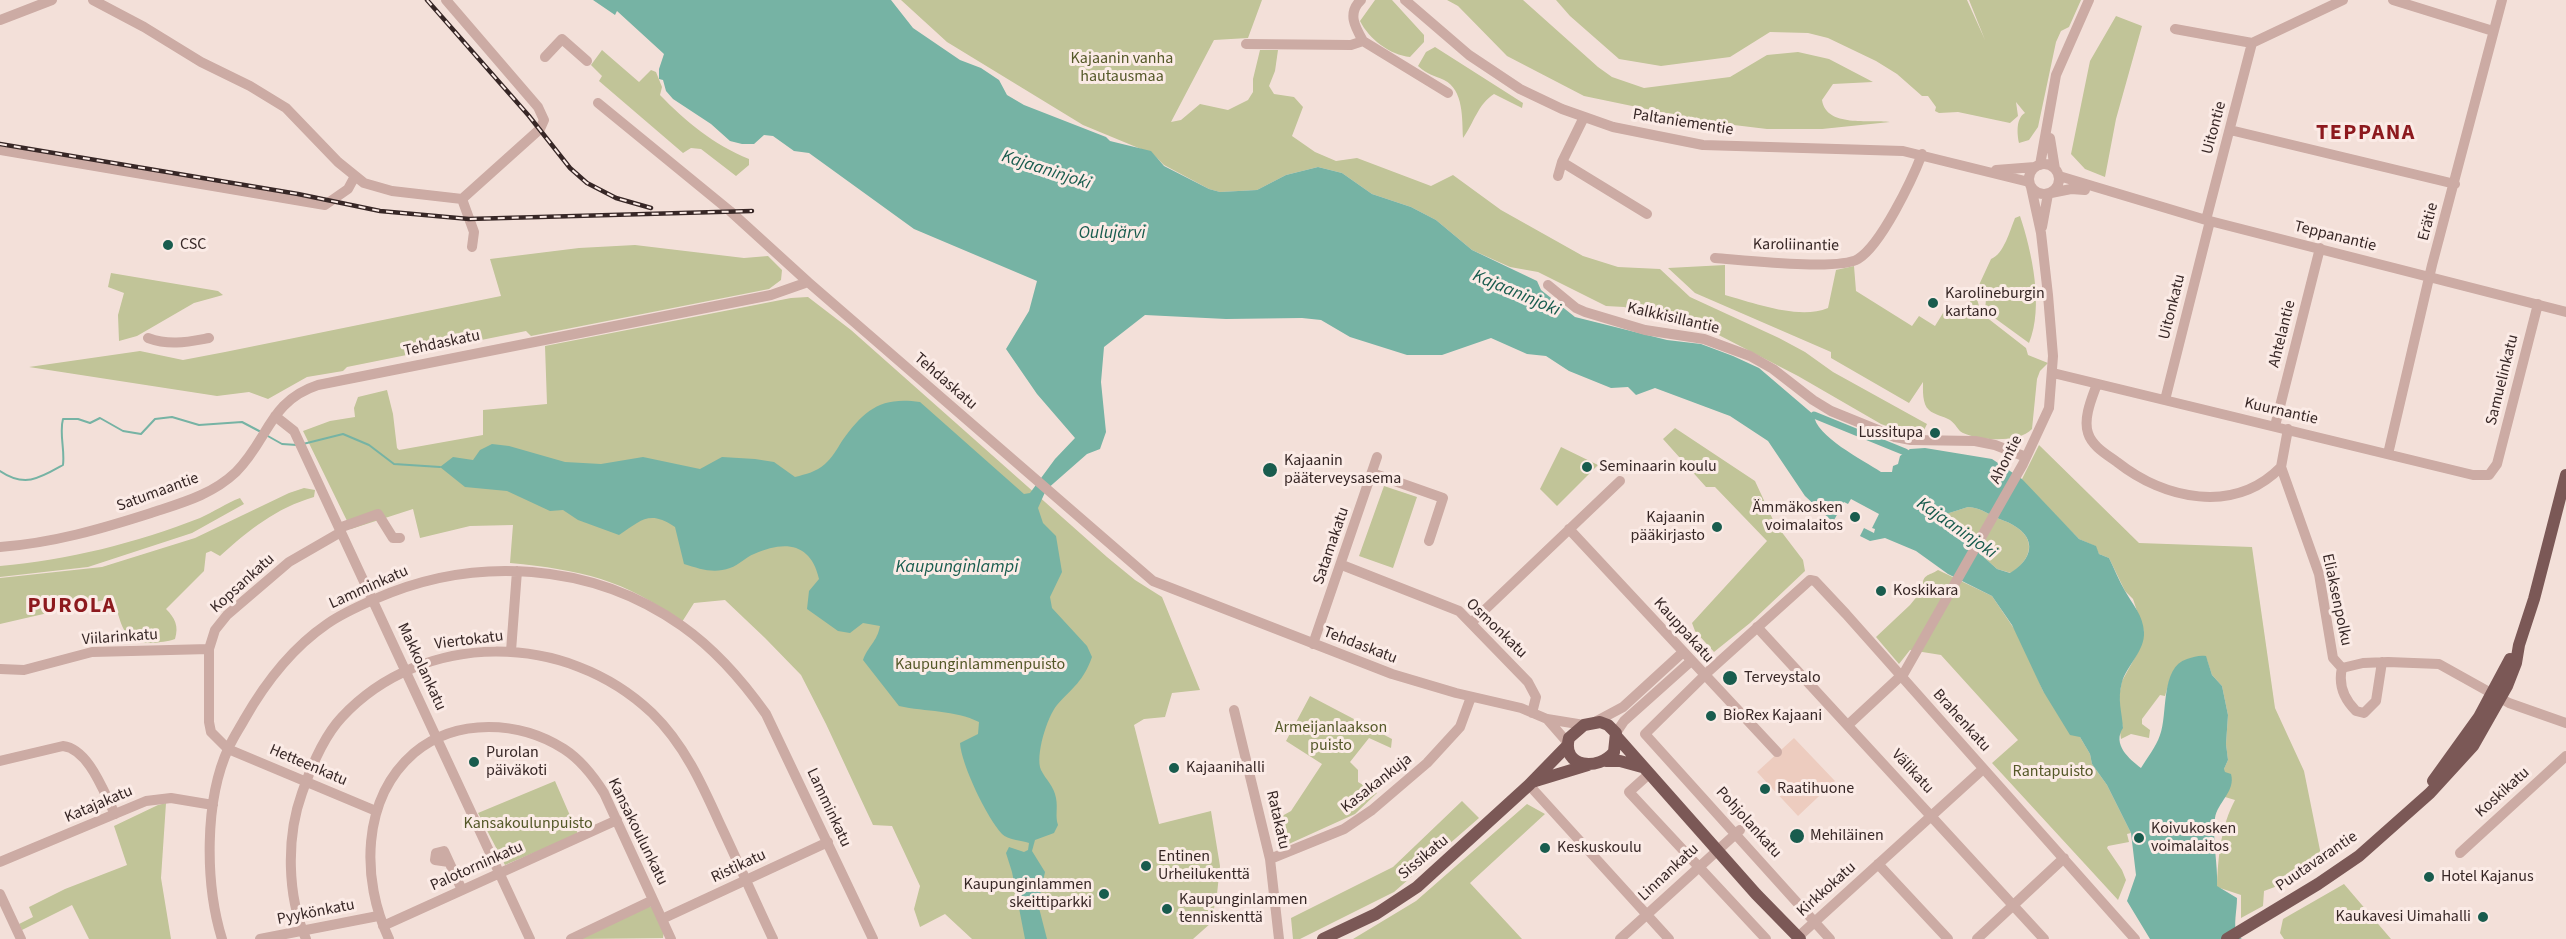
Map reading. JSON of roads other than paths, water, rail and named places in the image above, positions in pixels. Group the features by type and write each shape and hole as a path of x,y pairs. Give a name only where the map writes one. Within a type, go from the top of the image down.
{"main road":[{"name":"Puutavarantie","path":"2228,939 2359,856 2430,794 2464,758 2519,645 2534,599 2566,475"},
{"path":"1645,770 1620,761 1588,765 1574,759 1568,744 1572,734 1589,723 1608,725 1645,770 1799,938"},
{"path":"1606,761 1614,752 1616,735"},
{"name":"Sissikatu","path":"1323,939 1376,914 1417,887 1530,784 1568,744"},
{"name":"Sissikatu","path":"1530,784 1588,765"}],"street":[{"path":"0,20 52,0"},
{"path":"93,0 144,27 201,63 250,86 286,108 324,149 364,183 392,191 462,199 540,129 544,120 538,107 446,0"},
{"path":"1361,0 1354,6 1353,15 1355,27 1363,41 1448,93"},
{"name":"Paltaniementie","path":"1406,0 1446,37 1499,76 1541,100 1584,117 1645,135 1703,145 1884,149 1922,154 1992,171 2030,184"},
{"path":"2038,166 2056,75 2089,0"},
{"path":"2175,29 2252,42 2343,0"},
{"path":"2393,0 2493,31"},
{"name":"Erätie","path":"2388,453 2430,276 2502,0"},
{"path":"545,57 562,39 588,61"},
{"path":"1246,44 1351,45 1363,41"},
{"name":"Uitontie","path":"2208,221 2252,42"},
{"path":"598,103 737,217 808,282"},
{"path":"1558,176 1562,162 1584,117"},
{"path":"2048,122 2057,173 2057,187 2050,194 2037,193 2030,184 2030,173 2038,166 2047,164 2057,173"},
{"path":"2230,130 2376,167 2455,184"},
{"path":"0,150 326,205 348,189 355,176"},
{"name":"Karoliinantie","path":"1715,258 1827,265 1856,261 1870,250 1883,230 1922,154"},
{"path":"1562,162 1647,214"},
{"name":"Paltaniementie","path":"1992,171 2038,166"},
{"name":"Teppanantie","path":"2057,173 2097,189"},
{"name":"Ahontie","path":"1897,680 1957,583 2025,460 2049,408 2053,373 2048,295 2041,233 2030,184"},
{"name":"Teppanantie","path":"2050,194 2071,189 2097,189 2208,221 2566,312"},
{"name":"Ahontie","path":"2041,233 2050,194"},
{"path":"462,199 474,232 472,247"},
{"name":"Uitonkatu","path":"2165,400 2208,221"},
{"name":"Ahtelantie","path":"2275,426 2320,248"},
{"name":"Tehdaskatu","path":"287,402 299,391 318,385 771,295 808,282 1153,581 1392,674 1471,697 1496,701 1547,719 1589,723"},
{"name":"Kalkkisillantie","path":"1548,285 1576,308 1585,312 1645,330 1704,339 1750,356 1773,369 1813,400 1832,411 1887,435 1911,440 1975,441 1995,445 2025,460"},
{"name":"Samuelinkatu","path":"2497,464 2538,304"},
{"path":"148,338 162,343 179,344 210,338"},
{"name":"Kuurnantie","path":"2053,373 2474,475 2489,475 2497,464"},
{"path":"2097,384 2086,421 2090,440 2133,474 2152,486 2173,493 2195,496 2237,493 2259,485 2281,467 2288,429"},
{"name":"Satumaantie","path":"0,547 67,538 196,498 219,486 236,471 252,453 275,416 287,402"},
{"name":"Makkolankatu","path":"275,416 294,431 530,939"},
{"name":"Satamakatu","path":"1313,644 1377,458"},
{"name":"Eliaksenpolku","path":"2281,467 2319,574 2333,658 2342,668 2341,686 2345,697 2355,711 2364,713 2376,701 2382,662"},
{"path":"1372,474 1443,498 1429,541"},
{"path":"1472,622 1620,481"},
{"name":"Kopsankatu","path":"228,749 211,732 208,649 215,630 227,615 289,562 340,530 378,514 393,538 400,538"},
{"name":"Kauppakatu","path":"1569,529 1690,662 1777,752"},
{"name":"Osmonkatu","path":"1342,565 1456,609 1472,622 1534,691 1536,698 1532,713"},
{"name":"Lamminkatu","path":"222,939 210,873 213,805 228,749 274,674 327,624 372,600 423,580 491,570 575,578 619,592 673,620 713,651 748,688 766,714 873,939"},
{"path":"511,651 517,571"},
{"name":"Brahenkatu","path":"1757,627 1810,580 1815,581 1897,680 1983,769 2135,939"},
{"path":"1704,676 1757,627"},
{"name":"Välikatu","path":"1757,627 2044,939"},
{"name":"Viilarinkatu","path":"0,669 24,670 92,652 208,649"},
{"name":"Viertokatu","path":"305,935 291,866 291,839 298,804 306,781 327,739 341,718 377,686 405,669 465,654 511,651 550,659 593,674 621,689 650,711 693,766 773,939"},
{"path":"1589,723 1623,707 1682,653"},
{"path":"1616,735 1624,721 1690,662"},
{"path":"2342,668 2382,662 2439,664 2516,707 2566,723"},
{"name":"Pohjolankatu","path":"1704,676 1645,734 1738,832 1830,939"},
{"path":"1848,725 1897,680"},
{"name":"Kasakankuja","path":"1270,859 1344,828 1372,810 1427,763 1460,728 1471,697"},
{"name":"Ratakatu","path":"1234,710 1270,859 1279,939"},
{"name":"Tehdaskatu","path":"1547,719 1568,744"},
{"name":"Kansakoulunkatu","path":"389,939 380,921 370,871 371,838 376,811 401,767 415,752 459,730 484,727 520,730 542,737 565,750 589,772 604,793 671,939"},
{"path":"0,761 63,746 71,747 85,758 116,814"},
{"name":"Hetteenkatu","path":"228,749 376,811"},
{"name":"Koskikatu","path":"2460,853 2566,756"},
{"name":"Kirkkokatu","path":"1799,938 1983,769"},
{"path":"1645,770 1629,792 1766,939"},
{"path":"1530,784 1554,814 1669,939"},
{"name":"Katajakatu","path":"0,862 157,798 213,805"},
{"name":"Palotorninkatu","path":"380,921 462,890 617,820"},
{"name":"Linnankatu","path":"1620,939 1698,865 1738,832"},
{"name":"Ristikatu","path":"662,919 828,842"},
{"path":"1977,939 2064,858"},
{"path":"449,862 462,890"},
{"path":"1878,864 1948,939"},
{"path":"0,894 21,939"},
{"path":"571,939 653,900"},
{"name":"Pyykönkatu","path":"260,939 305,935 380,921"}],"water":[{"name":"Oulujärvi","path":"593,0 891,0 913,28 960,60 981,68 999,80 1007,95 1024,105 1106,137 1110,141 1151,151 1164,166 1209,189 1220,192 1257,190 1286,175 1318,167 1342,173 1372,194 1411,207 1436,220 1472,250 1537,281 1541,290 1575,317 1667,340 1701,344 1759,368 1814,415 1816,423 1831,439 1881,472 1892,472 1900,456 1910,449 1925,448 1992,459 2022,479 2079,539 2096,546 2099,554 2109,558 2140,615 2144,639 2124,676 2120,694 2123,728 2119,740 2123,751 2132,760 2141,768 2156,744 2162,726 2169,681 2178,664 2187,659 2206,656 2212,675 2222,686 2228,715 2226,744 2228,760 2224,769 2225,772 2231,774 2232,780 2215,818 2217,886 2237,898 2236,932 2237,936 2242,939 2150,939 2127,901 2136,875 2131,833 2107,785 2092,764 2090,754 2080,737 2070,735 2043,691 2012,625 1992,596 1948,574 1916,551 1885,538 1870,541 1860,536 1864,528 1874,533 1875,529 1872,528 1879,514 1851,499 1848,504 1844,502 1833,522 1805,496 1768,441 1730,416 1655,388 1636,395 1628,387 1611,388 1569,371 1546,356 1527,354 1491,338 1442,355 1407,355 1350,337 1321,320 1145,315 1104,347 1101,382 1106,432 1100,449 1087,454 1046,490 1038,508 1043,523 1056,536 1062,572 1050,597 1052,608 1087,646 1092,657 1081,678 1053,711 1043,737 1040,756 1041,770 1055,794 1058,825 1054,833 1035,840 1032,851 1045,872 1038,904 1047,939 1025,939 1006,853 1009,847 1024,852 1028,850 1029,843 1005,836 996,826 976,790 961,752 960,743 978,734 979,722 950,713 899,706 863,660 880,626 863,623 850,633 838,631 807,609 809,591 819,579 810,558 803,552 786,546 776,547 754,554 724,570 701,569 684,564 675,527 659,519 640,521 619,535 578,520 563,510 550,511 507,491 465,487 440,467 453,457 473,460 480,450 492,444 509,446 565,462 601,464 643,457 700,469 722,457 755,459 774,462 795,477 814,471 825,464 850,430 866,413 894,401 906,401 920,402 1024,494 1030,493 1055,459 1075,438 1037,394 1006,349 1029,311 1037,281 914,229 809,153 794,151 773,136 764,135 754,144 730,141 711,124 673,99 666,91 663,80 659,79 659,69 664,54 617,11 615,15","holes":["1968,507 1982,510 2011,524 2026,537 2029,543 2027,556 2010,573 1997,569 1948,525 1946,514"]}],"waterway":[{"path":"1814,415 1905,452"},
{"path":"0,471 25,480 40,477 63,465 63,419 78,419 90,423 100,418 123,431 141,434 155,419 172,417 199,425 242,422 261,432"},
{"path":"303,444 343,434 369,445 394,464 440,467"},
{"path":"266,435 282,444 297,445"}],"railway":[{"path":"427,0 529,116 570,168 587,183 616,198 651,208"},
{"path":"0,144 298,194 380,211 469,219 752,211"}],"place":[{"name":"CSC","path":"168,245"},
{"name":"Karolineburgin kartano","path":"1933,303"},
{"name":"Lussitupa","path":"1935,433"},
{"name":"Seminaarin koulu","path":"1587,467"},
{"name":"Kajaanin pääterveysasema","path":"1270,470"},
{"name":"Ämmäkosken voimalaitos","path":"1855,517"},
{"name":"Kajaanin pääkirjasto","path":"1717,527"},
{"name":"Koskikara","path":"1881,591"},
{"name":"Terveystalo","path":"1730,678"},
{"name":"BioRex Kajaani","path":"1711,716"},
{"name":"Purolan päiväkoti","path":"474,762"},
{"name":"Kajaanihalli","path":"1174,768"},
{"name":"Raatihuone","path":"1765,789"},
{"name":"Mehiläinen","path":"1797,836"},
{"name":"Koivukosken voimalaitos","path":"2139,838"},
{"name":"Keskuskoulu","path":"1545,848"},
{"name":"Entinen Urheilukenttä","path":"1146,866"},
{"name":"Hotel Kajanus","path":"2429,877"},
{"name":"Kaupunginlammen skeittiparkki","path":"1104,894"},
{"name":"Kaupunginlammen tenniskenttä","path":"1167,909"},
{"name":"Kaukavesi Uimahalli","path":"2483,917"}],"district":[{"name":"TEPPANA","path":"2366,134"},
{"name":"PUROLA","path":"72,607"}],"park label":[{"name":"Kajaanin vanha hautausmaa","path":"1122,68"},
{"name":"Kaupunginlammenpuisto","path":"980,665"},
{"name":"Armeijanlaakson puisto","path":"1331,737"},
{"name":"Rantapuisto","path":"2053,772"},
{"name":"Kansakoulunpuisto","path":"528,824"}],"water label":[{"name":"Kajaaninjoki","path":"1046,171"},
{"name":"Kajaaninjoki","path":"1516,294"},
{"name":"Kajaaninjoki","path":"1956,529"},
{"name":"Kaupunginlampi","path":"957,568"}]}
